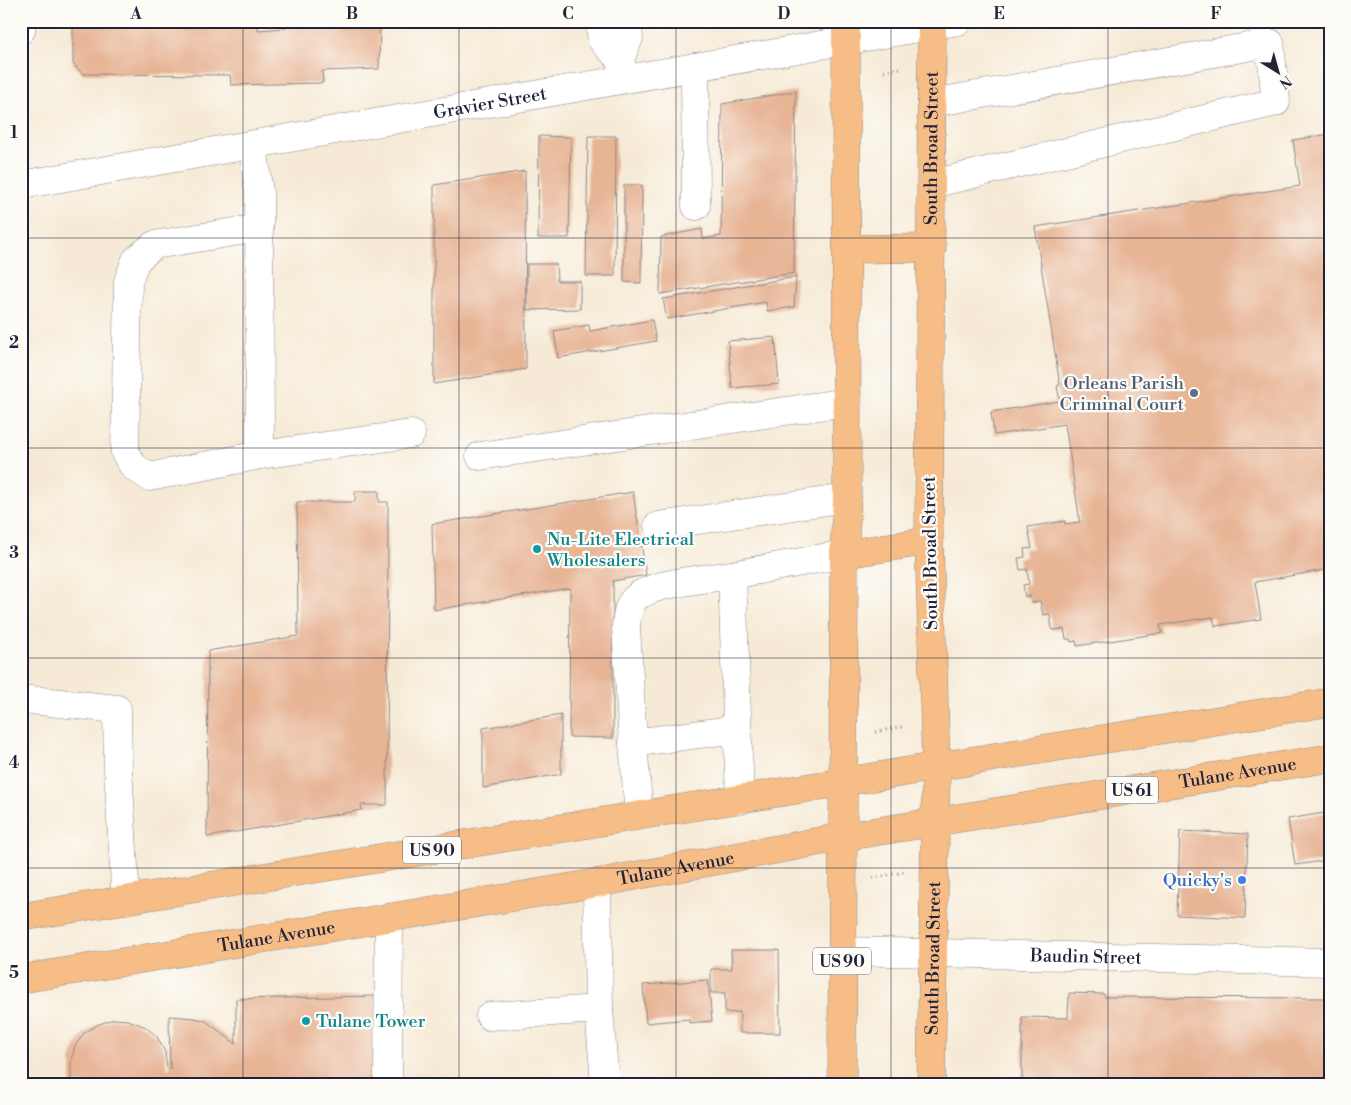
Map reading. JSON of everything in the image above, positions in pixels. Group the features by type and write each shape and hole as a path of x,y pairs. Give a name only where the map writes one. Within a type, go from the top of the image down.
{"main road":[{"name":"South Broad Street","path":"931,1084 931,954 936,768 928,541 932,103 939,22"},
{"path":"842,838 844,554 847,498 845,28"},
{"path":"847,249 932,248"},
{"path":"844,554 928,541"},
{"path":"843,784 1330,702"},
{"name":"Tulane Avenue","path":"21,979 597,883 842,838 1330,758"},
{"name":"US 90","path":"21,917 639,815 843,784"},
{"name":"US 90","path":"842,838 842,1084"}],"street":[{"path":"21,30 22,21"},
{"path":"599,21 602,40 622,69"},
{"path":"622,69 629,38 627,21"},
{"name":"Gravier Street","path":"21,185 253,145 622,69 695,67 845,28 939,22"},
{"path":"932,103 1270,43 1276,102 932,184"},
{"path":"695,67 696,206"},
{"path":"253,145 259,192 260,455"},
{"path":"259,228 154,245 136,260 128,281 125,453 134,467 149,477 260,455 411,434"},
{"path":"480,456 847,402"},
{"path":"658,526 847,498"},
{"path":"639,815 626,627 627,613 633,601 642,592 655,588 844,554"},
{"path":"732,575 740,800"},
{"path":"21,699 117,709 118,769 126,900"},
{"path":"633,743 737,729"},
{"path":"597,883 599,1009 604,1084"},
{"path":"388,1084 389,918"},
{"name":"Baudin Street","path":"842,951 1330,962"},
{"path":"490,1016 599,1009"}],"path":[{"path":"884,70 909,66"},
{"path":"876,732 908,725"},
{"path":"870,879 914,870"}],"building":[{"path":"73,21 258,21 258,30 285,28 285,21 380,21 379,69 322,71 323,83 231,85 230,75 83,74 73,64"},
{"path":"796,91 794,273 660,294 661,237 702,229 703,239 721,236 722,104"},
{"name":"Orleans Parish Criminal Court","path":"1330,134 1330,569 1255,582 1261,619 1215,626 1213,617 1160,625 1162,633 1077,646 1076,641 1071,642 1070,639 1066,639 1064,629 1052,630 1050,614 1043,615 1040,601 1031,603 1030,596 1025,597 1023,585 1029,584 1027,569 1020,570 1018,558 1025,557 1024,549 1032,548 1028,527 1065,521 1065,524 1080,522 1065,424 994,435 991,412 1060,401 1057,386 1060,385 1035,227 1300,186 1293,140"},
{"path":"539,136 571,137 569,238 538,238"},
{"path":"588,136 616,136 615,276 586,276"},
{"path":"525,171 526,369 434,384 434,185"},
{"path":"624,185 642,185 641,283 624,282"},
{"path":"527,264 556,264 557,281 580,281 580,309 527,310"},
{"path":"796,277 794,307 767,311 766,302 667,319 663,299"},
{"path":"652,320 656,341 558,358 554,331 589,325 590,331"},
{"path":"775,337 779,384 732,388 728,341"},
{"path":"355,491 379,491 379,502 388,502 387,805 361,805 362,810 207,837 208,651 298,636 297,502 355,502"},
{"name":"Nu-Lite Electrical Wholesalers","path":"633,492 646,575 613,581 613,738 569,737 570,588 434,610 432,524"},
{"path":"561,715 561,774 483,788 483,728"},
{"path":"1330,812 1330,860 1295,865 1288,819"},
{"path":"1180,831 1248,834 1245,918 1177,915"},
{"path":"731,950 779,950 780,1033 740,1033 740,1012 725,1013 725,993 711,993 711,969 732,969"},
{"path":"708,980 712,1021 689,1023 689,1019 646,1023 643,985"},
{"path":"1069,993 1104,994 1105,997 1330,998 1330,1084 1022,1084 1022,1017 1068,1018"},
{"path":"376,996 377,1084 71,1084 71,1061 75,1046 84,1033 97,1025 113,1019 128,1020 146,1027 157,1037 165,1052 167,1068 170,1069 169,1016 206,1021 236,1044 236,999"}],"place":[{"name":"Orleans Parish Criminal Court","path":"1194,393"},
{"name":"Nu-Lite Electrical Wholesalers","path":"537,549"},
{"name":"Quicky's","path":"1242,880"},
{"name":"Tulane Tower","path":"306,1021"}]}
